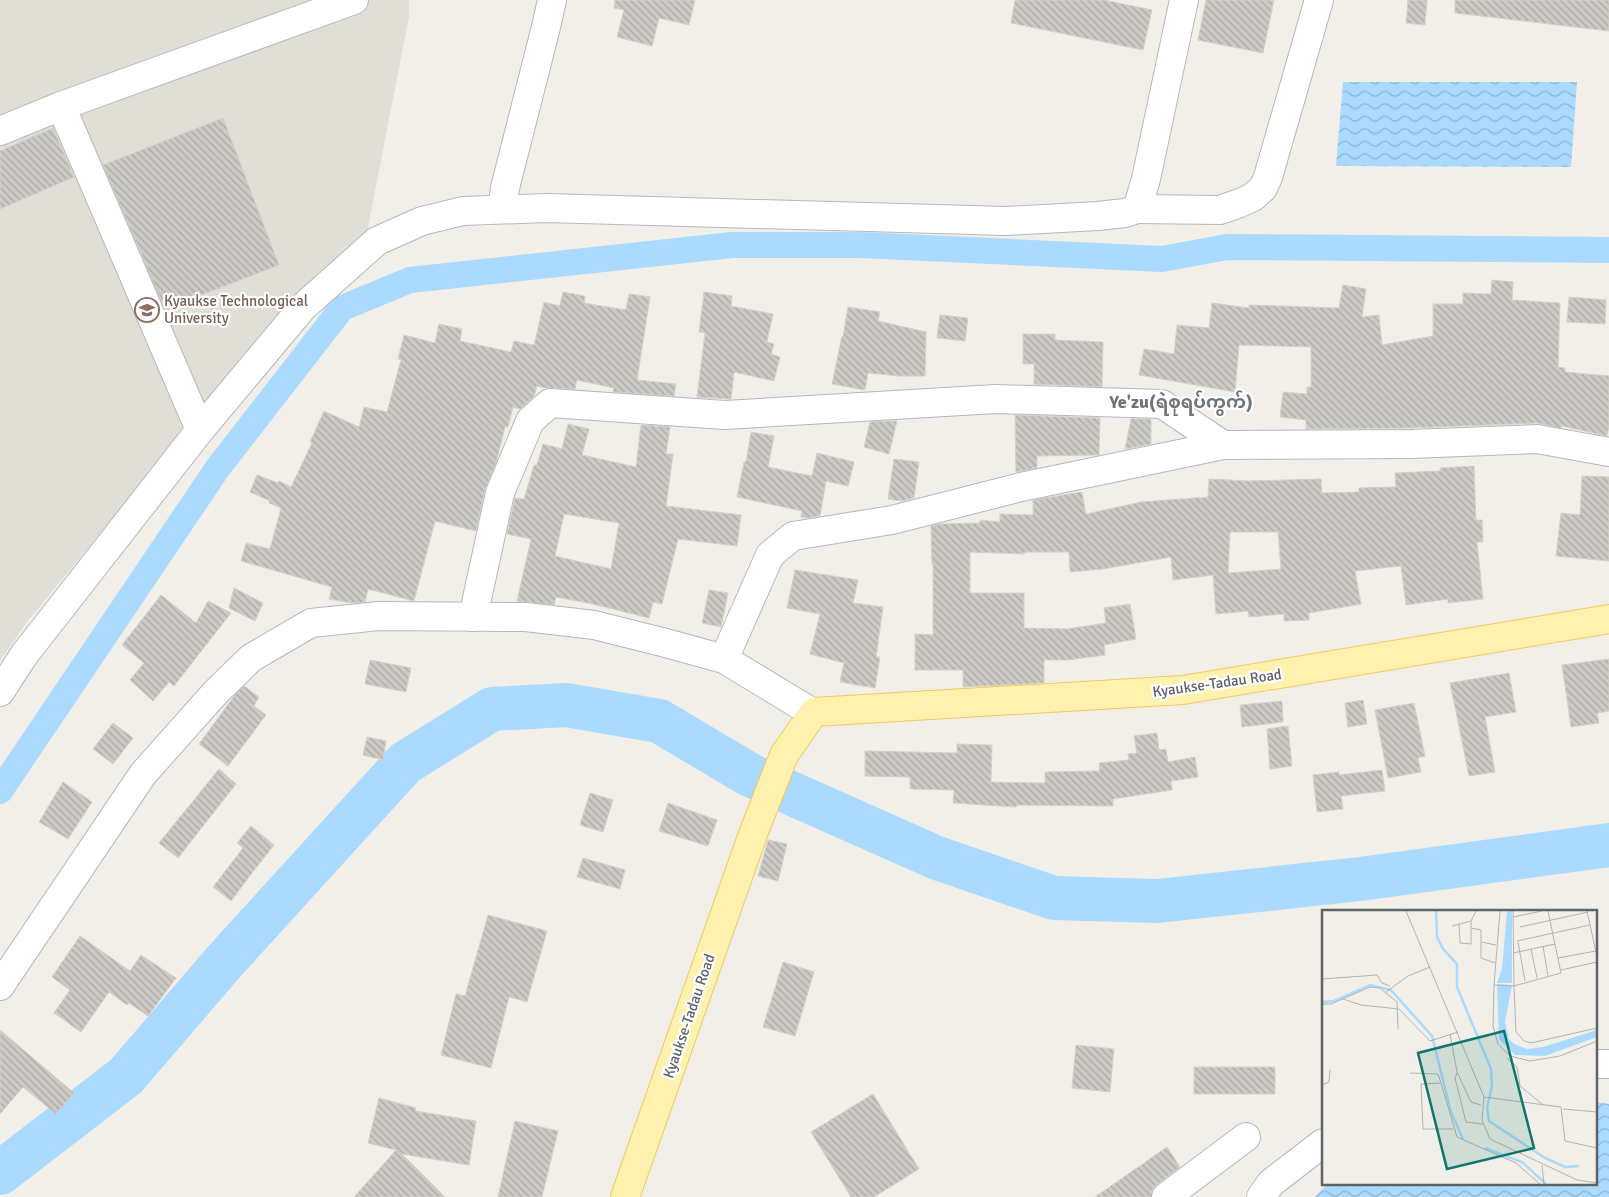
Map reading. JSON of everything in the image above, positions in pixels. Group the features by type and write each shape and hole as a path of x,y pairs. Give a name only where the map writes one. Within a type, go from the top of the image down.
{"main road":[{"name":"Kyaukse-Tadau Road","path":"625,1197 753,834 784,755 813,713 1183,690 1609,619"}],"street":[{"path":"0,131 61,106 354,0"},
{"path":"502,209 504,188 552,0"},
{"path":"1137,209 1146,180 1184,0"},
{"path":"0,692 24,655 200,430 303,307 377,241 422,221 463,211 502,209 547,208 1006,221 1098,216 1125,213 1137,209 1220,210 1253,197 1263,188 1268,177 1318,0"},
{"path":"61,106 200,430"},
{"path":"473,617 500,493 530,421 550,403 725,416 996,398 1162,404 1223,445"},
{"path":"724,659 770,555 793,536 892,520 1021,487 1223,445 1411,444 1537,439 1609,452"},
{"path":"0,986 143,774 216,692 251,658 311,624 379,616 526,617 594,625 724,659 813,713"},
{"path":"1596,1064 1609,1064"},
{"path":"1166,1197 1246,1137"},
{"path":"1261,1197 1271,1183 1322,1144"}],"shaded area":[{"name":"Kyaukse Technological University","path":"0,0 409,0 409,17 367,232 219,389 27,622 0,661"}],"water":[{"path":"1343,82 1577,82 1571,167 1336,166"},
{"path":"1596,1102 1609,1104 1609,1197 1315,1197 1327,1184 1596,1184"}],"building":[{"path":"615,0 695,0 689,25 659,18 652,46 617,37 624,10 614,8"},
{"path":"1015,0 1104,0 1152,10 1143,50 1011,23"},
{"path":"1206,0 1274,0 1263,53 1198,40"},
{"path":"1408,0 1427,0 1425,25 1406,23"},
{"path":"1455,0 1609,0 1609,31 1455,13"},
{"path":"223,118 279,265 165,309 103,165"},
{"path":"53,128 74,177 0,209 0,151"},
{"path":"1492,280 1513,282 1512,300 1560,303 1558,367 1565,368 1565,372 1609,376 1609,426 1607,436 1562,426 1561,428 1537,423 1411,428 1306,429 1306,420 1280,417 1283,392 1307,394 1307,387 1311,387 1311,347 1239,345 1235,392 1139,375 1144,349 1174,354 1177,325 1209,328 1212,303 1249,308 1249,305 1339,308 1343,285 1366,289 1362,317 1379,315 1382,345 1433,336 1433,304 1463,304 1463,293 1491,294"},
{"path":"563,292 585,296 584,303 626,310 629,294 650,297 637,380 676,384 674,396 613,392 614,388 577,380 575,389 537,386 534,396 520,409 513,407 508,427 505,427 496,463 485,490 476,531 435,521 414,601 368,589 365,602 351,603 329,599 332,587 241,561 246,543 270,549 281,508 250,492 257,475 278,483 279,481 291,487 312,443 310,442 324,411 359,427 364,407 387,412 401,360 398,359 404,335 435,343 439,324 462,329 460,341 511,352 514,341 534,345 544,302 560,306"},
{"path":"704,292 732,296 731,306 773,314 767,342 774,344 771,354 780,357 774,381 734,372 731,399 697,397 705,333 699,332"},
{"path":"1569,297 1606,300 1605,324 1567,322"},
{"path":"848,307 880,312 878,321 926,332 925,376 868,373 865,390 832,384"},
{"path":"940,315 968,318 965,341 937,338"},
{"path":"1023,334 1055,334 1055,340 1103,342 1102,387 1034,384 1034,364 1023,364"},
{"path":"1015,415 1100,418 1099,455 1037,456 1037,468 1016,472"},
{"path":"1131,419 1151,419 1151,444 1125,449"},
{"path":"897,421 889,454 864,447 870,422"},
{"path":"568,424 589,429 582,455 636,467 641,425 670,427 666,454 673,454 666,506 741,515 737,546 678,539 662,604 653,602 649,618 556,597 554,605 517,601 531,539 507,534 515,498 524,499 534,465 537,465 543,444 562,449","holes":["564,514 619,523 611,569 555,556"]},
{"path":"751,432 774,436 768,467 812,476 817,453 854,462 848,486 826,481 820,516 806,518 801,517 802,511 737,497"},
{"path":"894,459 919,462 914,498 902,501 888,499"},
{"path":"1474,466 1476,520 1482,520 1483,542 1477,542 1483,599 1448,603 1448,599 1406,605 1401,566 1355,571 1361,604 1309,613 1309,620 1284,621 1284,614 1249,617 1248,611 1216,614 1213,575 1173,580 1171,557 1103,569 1070,572 1069,552 1025,552 1024,554 970,552 970,593 1024,593 1024,628 1067,629 1106,623 1104,608 1130,604 1136,639 1104,645 1105,655 1068,660 1044,660 1044,683 963,687 963,670 915,670 915,634 933,635 931,526 980,523 980,520 1000,522 1000,514 1033,515 1033,500 1082,492 1086,514 1141,502 1208,497 1209,479 1248,481 1321,479 1322,493 1359,492 1359,488 1396,487 1395,473 1440,471 1440,468","holes":["1230,532 1278,532 1281,569 1228,573"]},
{"path":"1582,476 1609,477 1609,561 1556,556 1561,513 1580,515"},
{"path":"795,570 858,580 853,603 883,607 876,657 880,657 875,688 840,682 844,663 810,654 820,614 787,608"},
{"path":"234,588 263,603 255,621 229,608"},
{"path":"709,590 728,593 721,627 702,623"},
{"path":"161,595 196,623 208,601 231,613 174,686 169,682 153,701 130,680 144,663 122,645"},
{"path":"1609,659 1609,711 1597,713 1599,723 1571,727 1562,665"},
{"path":"370,660 411,668 406,692 365,684"},
{"path":"1509,673 1516,712 1485,717 1495,772 1469,776 1450,683"},
{"path":"244,686 259,697 254,706 266,715 228,766 199,744 235,695"},
{"path":"1363,700 1367,724 1348,727 1345,703"},
{"path":"1282,701 1283,722 1242,727 1240,705"},
{"path":"1414,703 1425,756 1418,758 1421,772 1388,778 1375,710"},
{"path":"113,723 133,738 113,764 93,749"},
{"path":"1288,726 1292,766 1270,769 1267,729"},
{"path":"1157,733 1159,750 1166,749 1168,762 1195,757 1198,777 1171,781 1172,790 1113,799 1113,806 1017,805 1016,807 953,803 954,790 910,789 910,777 865,776 865,751 957,753 957,744 992,745 991,782 1045,783 1045,772 1100,771 1099,763 1129,760 1128,754 1137,753 1134,736"},
{"path":"367,737 386,741 383,760 363,755"},
{"path":"219,769 236,784 178,858 159,843"},
{"path":"1382,770 1385,791 1341,796 1343,809 1317,812 1313,775 1339,772 1339,775"},
{"path":"63,782 92,802 68,839 39,822"},
{"path":"590,793 613,800 603,832 580,825"},
{"path":"668,803 717,820 708,846 659,831"},
{"path":"251,826 274,845 231,901 213,887 243,848 237,843"},
{"path":"768,840 787,844 778,881 758,876"},
{"path":"583,858 625,870 620,889 577,877"},
{"path":"488,915 547,931 527,1002 509,997 491,1068 441,1055 456,994 465,996"},
{"path":"80,936 130,971 141,955 176,978 148,1016 129,1003 127,1005 109,992 81,1032 54,1013 70,990 52,977"},
{"path":"783,962 814,972 795,1036 763,1027"},
{"path":"0,1030 74,1093 56,1114 23,1087 0,1114"},
{"path":"1076,1045 1114,1049 1110,1092 1072,1088"},
{"path":"1194,1067 1275,1067 1275,1094 1194,1094"},
{"path":"873,1094 919,1169 874,1197 851,1197 811,1132"},
{"path":"379,1098 416,1108 415,1111 476,1121 469,1165 402,1154 445,1197 354,1197 396,1150 368,1143"},
{"path":"515,1121 558,1131 542,1197 498,1197"},
{"path":"1167,1147 1180,1167 1156,1185 1152,1190 1151,1197 1095,1197"}],"waterway":[{"path":"0,791 217,469 342,308 410,280 732,245 859,245 1162,259 1227,247 1609,250"},
{"path":"0,1173 126,1076 223,963 405,763 492,709 566,705 659,721 750,775 937,858 1054,898 1157,901 1360,879 1609,845"}],"place":[{"name":"Kyaukse Technological University","path":"147,310"}],"district":[{"name":"Ye'zu(ရဲစုရပ်ကွက်)","path":"1181,402"}]}
